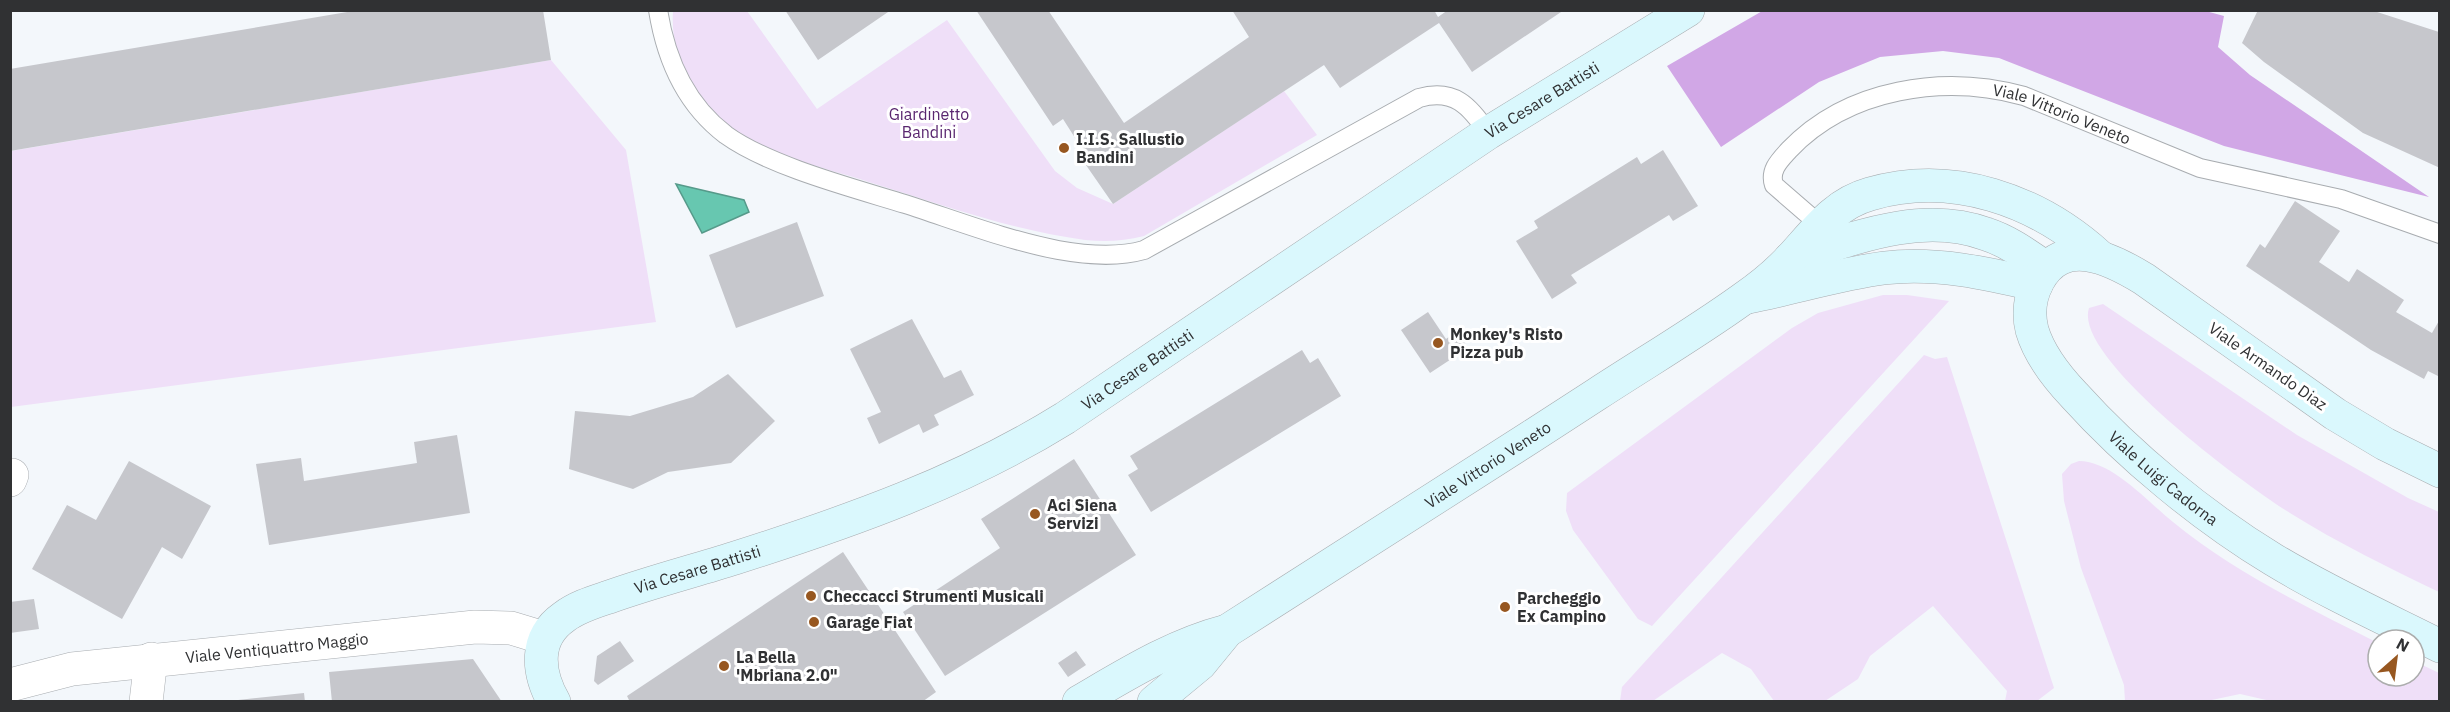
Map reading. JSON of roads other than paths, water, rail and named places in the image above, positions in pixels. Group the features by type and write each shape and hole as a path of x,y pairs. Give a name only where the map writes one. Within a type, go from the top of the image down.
{"street":[{"name":"Via Cesare Battisti","path":"544,638 564,617 587,604 840,525 949,481 995,459 1065,418 1488,133 1688,10"},
{"name":"Viale Vittorio Veneto","path":"1079,702 1187,642 1227,631 1746,297 1790,260 1819,224 1845,205 1871,194 1917,187 1947,187 1993,194 2028,208 2067,231 2099,256"},
{"name":"Viale Vittorio Veneto","path":"1790,260 1855,238 1900,227 1940,225 1986,233 2041,277"},
{"path":"2041,277 2068,255 2099,256"},
{"name":"Viale Armando Diaz","path":"2099,256 2144,279 2360,430 2439,471"},
{"name":"Viale Vittorio Veneto","path":"1746,297 1849,274 1909,267 2041,277"},
{"name":"Viale Luigi Cadorna","path":"2041,277 2031,298 2032,328 2048,360 2073,394 2113,435 2213,518 2298,574 2439,646"},
{"name":"Viale Ventiquattro Maggio","path":"10,685 51,672 151,659 475,627 511,628 544,638"},
{"name":"Viale Vittorio Veneto","path":"1154,702 1200,664 1227,631"},
{"path":"544,638 541,656 542,676 554,702"},
{"path":"146,702 151,659"}],"lane":[{"path":"657,10 667,53 680,83 709,120 742,144 838,183 1010,238 1060,250 1116,255 1144,250 1409,103 1429,95 1442,95 1466,104 1488,133"},
{"name":"Viale Vittorio Veneto","path":"1819,224 1774,185 1772,176 1778,162 1799,140 1846,110 1899,92 1948,85 2024,96 2200,168 2341,199 2439,234"}],"place":[{"name":"I.I.S. Sallustio Bandini","path":"1064,148"},
{"name":"Monkey's Risto Pizza pub","path":"1438,343"},
{"name":"Aci Siena Servizi","path":"1035,514"},
{"name":"Checcacci Strumenti Musicali","path":"811,596"},
{"name":"Parcheggio Ex Campino","path":"1505,607"},
{"name":"Garage Fiat","path":"814,622"},
{"name":"La Bella 'Mbriana 2.0\"","path":"724,666"}],"park label":[{"name":"Giardinetto Bandini","path":"929,123"}]}
